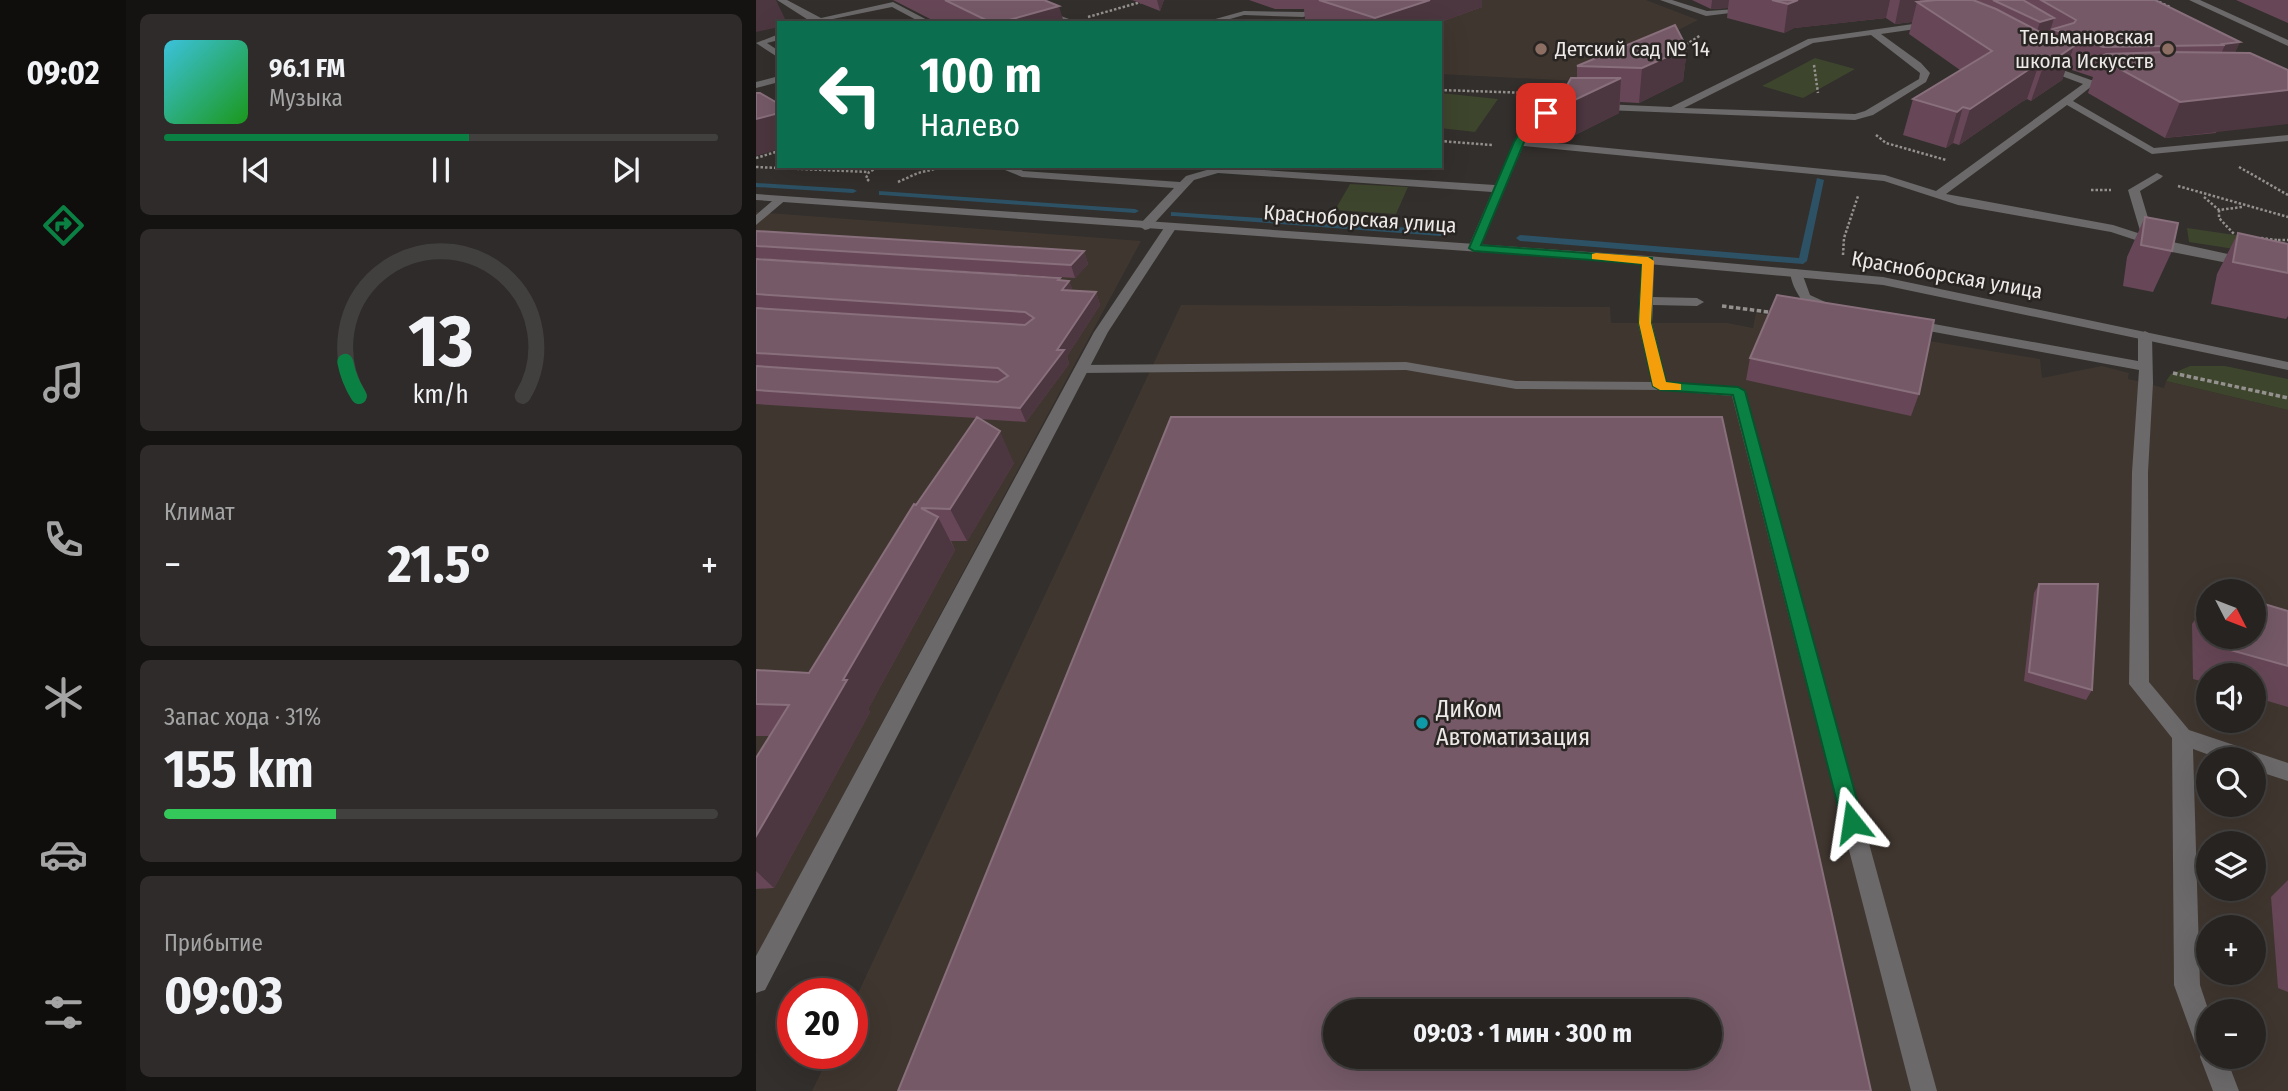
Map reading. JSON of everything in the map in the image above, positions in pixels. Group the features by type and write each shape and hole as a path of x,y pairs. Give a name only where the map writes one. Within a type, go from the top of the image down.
{"street":[{"path":"781,0 817,21"},
{"path":"1213,21 1244,13 1303,15 1353,0"},
{"path":"1664,0 1706,15 1764,8"},
{"path":"2193,0 2286,40"},
{"path":"823,21 893,4 925,21"},
{"path":"1032,6 1061,21"},
{"path":"1914,16 1930,24"},
{"path":"1673,110 1811,41 1871,31 1944,24"},
{"path":"1474,248 1498,189 1531,121 1561,108 1580,106 1855,117 1869,113 1923,80 1925,73 1871,31"},
{"path":"758,42 777,37"},
{"path":"758,42 777,54"},
{"path":"2034,61 2063,75 2090,83 2122,82"},
{"path":"756,85 777,80"},
{"path":"1937,196 2090,83"},
{"path":"2067,100 2152,151 2288,138"},
{"path":"1518,145 1885,178 1937,196 2113,229 2149,241 2288,271"},
{"path":"1010,168 1022,174 1181,185"},
{"path":"1145,226 1181,185 1203,172 1217,170 1498,189"},
{"path":"2149,241 2133,190 2157,176"},
{"name":"Красноборская улица","path":"756,197 1474,248 1883,281 2288,366"},
{"path":"756,221 782,198"},
{"path":"756,981 1101,332 1170,228"},
{"path":"1648,261 1645,323 1660,386"},
{"path":"1796,273 1798,291 1810,302 1849,313"},
{"path":"1646,301 1697,302"},
{"path":"1902,323 2146,367"},
{"path":"2145,335 2146,367 2140,472 2139,684 2182,736 2214,747"},
{"path":"1081,369 1406,366 1516,385 1660,386 1738,391 1924,1091"},
{"path":"2182,736 2187,985 2196,1010"},
{"path":"2266,765 2288,772"},
{"path":"2218,1069 2226,1091"}],"path":[{"path":"1069,21 1148,0"},
{"path":"1676,50 1706,32"},
{"path":"1442,90 1537,93"},
{"path":"1442,141 1518,145"},
{"path":"1886,143 1950,161"},
{"path":"756,158 777,152"},
{"path":"756,167 777,168"},
{"path":"779,168 869,172 876,168"},
{"path":"918,168 918,173"},
{"path":"896,183 918,173 939,168"},
{"path":"869,172 866,178 870,182"},
{"path":"1843,278 1844,238 1864,175"},
{"path":"2157,176 2184,190 2288,217"},
{"path":"2200,194 2219,210 2248,207"},
{"path":"2219,210 2219,218 2234,234"},
{"path":"2277,240 2288,240"},
{"path":"1697,302 1784,315 1810,302"},
{"path":"2146,367 2288,398"}],"shaded area":[{"name":"Детский сад № 14","path":"1397,0 1646,0 1698,20 1577,81 1442,74 1442,21 1338,21"},
{"path":"756,212 1141,241 756,957"},
{"path":"1181,305 1610,307 1611,323 1727,323 1753,328 1756,313 2040,359 2042,378 2102,366 2129,373 2128,379 2164,388 2166,381 2288,410 2288,1091 812,1091 823,1069 868,1069 868,978 865,978"}],"green space":[{"path":"1815,58 1855,69 1803,98 1762,86"},
{"path":"1442,93 1498,99 1475,132 1442,128"},
{"path":"1350,184 1408,187 1396,214 1335,210"},
{"path":"2187,228 2276,241 2280,256 2189,242"},
{"path":"2190,366 2225,366 2288,379 2288,410 2166,381 2171,374"}],"building":[{"path":"945,0 1044,0 1059,6 1005,21 988,21"},
{"path":"1319,0 1430,0 1375,18"},
{"path":"1772,0 1798,0 1788,4"},
{"path":"1973,0 2057,41 2074,46 2043,67 2039,64 2031,68 1970,109 1963,107 1957,112 1913,99 1992,51 1917,2"},
{"path":"1993,0 2023,0 2054,18 2040,22"},
{"path":"2041,0 2155,0 2240,42 2223,44 2225,45 2103,47 2053,29 2076,20"},
{"path":"1675,25 1687,48 1642,68 1577,66"},
{"path":"2250,53 2288,70 2288,90 2180,102 2100,58 2106,54"},
{"path":"1571,78 1621,78 1564,105 1557,104"},
{"path":"756,93 777,103 777,114 756,119"},
{"path":"2145,217 2178,223 2172,251 2141,245"},
{"path":"756,231 1084,251 1071,265 756,246"},
{"path":"2238,233 2288,244 2288,273 2233,262"},
{"path":"756,259 1060,278 1058,280 1069,281 1062,290 1096,292 1057,350 1064,350 1020,408 756,390 756,366 998,382 1008,376 998,368 756,353 756,308 1025,325 1034,318 1025,312 756,294"},
{"path":"1777,295 1934,320 1919,394 1750,358"},
{"path":"977,417 1000,431 950,509 921,508 938,517 756,836 756,758 789,705 756,704 756,670 809,673 914,504 916,505"},
{"name":"ДиКом Автоматизация","path":"1171,417 1722,417 1871,1091 898,1091"},
{"path":"2039,584 2098,584 2092,690 2029,672"},
{"path":"2266,605 2288,611 2288,666 2227,649 2266,649"}],"waterway":[{"path":"1520,238 1803,261 1820,180"},
{"path":"756,185 853,191"},
{"path":"882,193 1135,211"},
{"path":"1174,214 1441,233"}],"slow traffic":[{"path":"1596,257 1648,261 1645,323 1660,386 1677,387"}],"place":[{"name":"Детский сад № 14","path":"1541,49"},
{"name":"Тельмановская школа Искусств","path":"2168,49"},
{"name":"ДиКом Автоматизация","path":"1422,723"}],"route":[{"path":"1546,113 1531,121 1519,142 1474,248 1648,261 1645,323 1660,386 1738,391 1852,822"}]}
